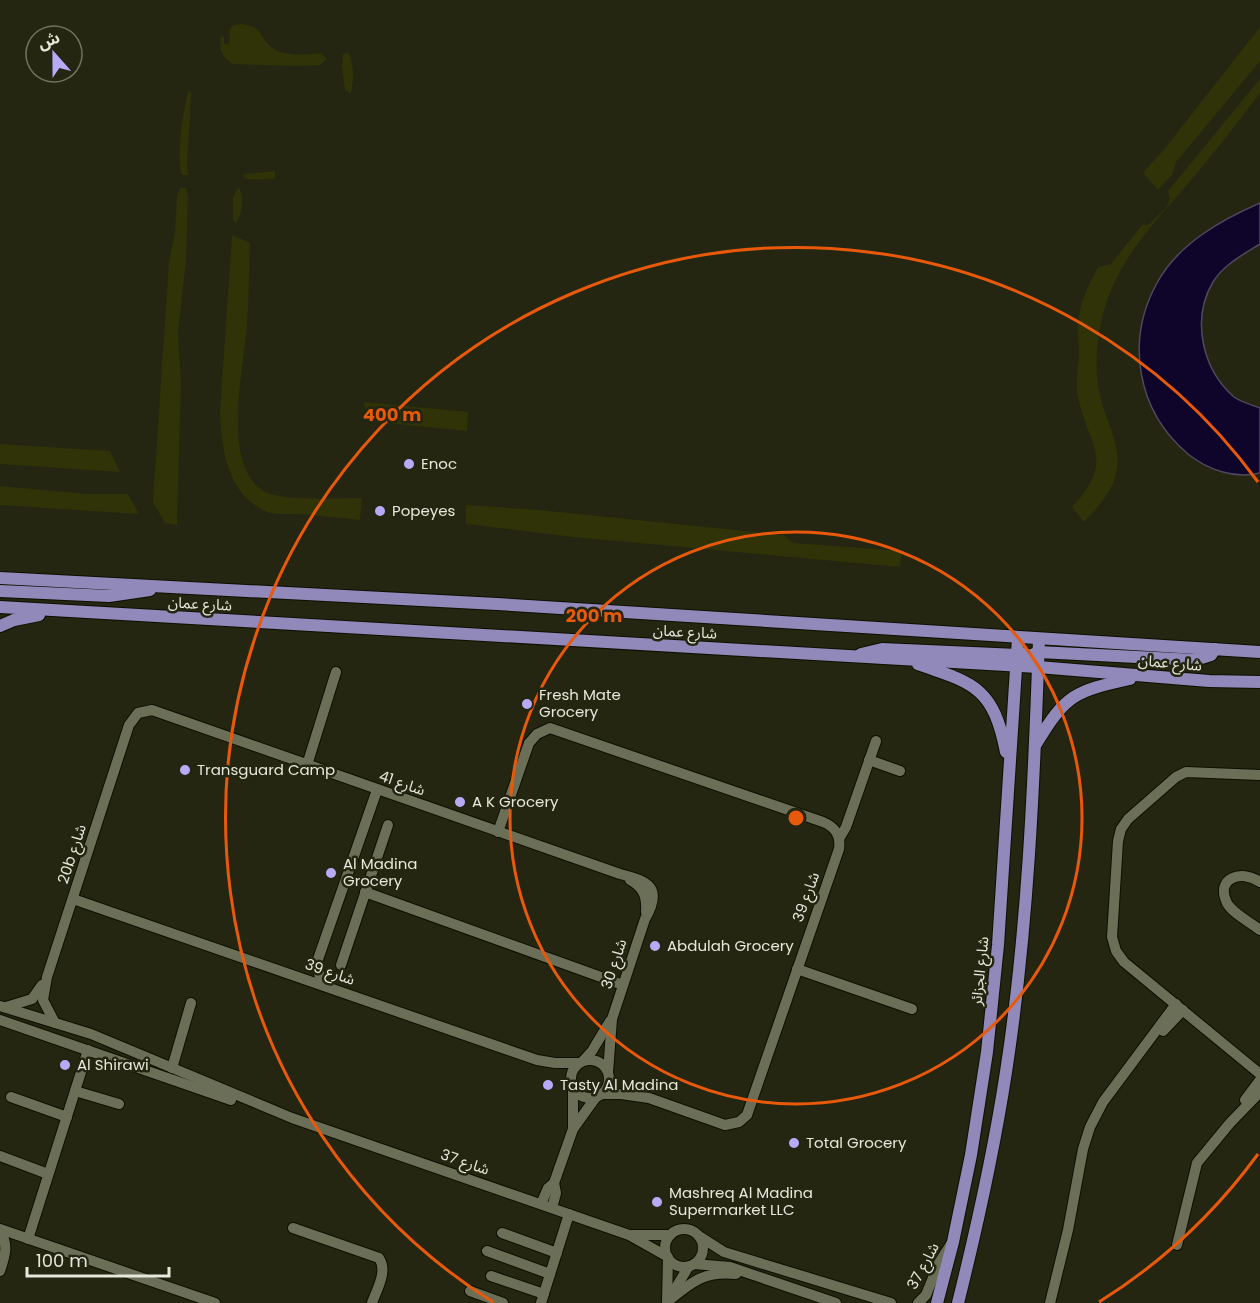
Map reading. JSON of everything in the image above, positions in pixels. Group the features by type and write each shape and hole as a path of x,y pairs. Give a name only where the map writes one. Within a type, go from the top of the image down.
{"main road":[{"name":"شارع عمان","path":"0,578 520,606 1260,652"},
{"path":"0,591 110,597 132,594 159,586"},
{"name":"شارع عمان","path":"0,608 854,657 1017,661 1038,667 1260,682"},
{"path":"0,626 14,620 55,611"},
{"name":"شارع الجزائر","path":"937,1303 953,1242 971,1155 987,1052 998,945 1018,638"},
{"path":"1017,661 1030,649 1036,638"},
{"path":"958,1303 987,1180 1006,1070 1024,899 1039,652 1036,638"},
{"path":"854,657 882,649 1017,661 1039,652 1195,660 1211,655 1215,649"},
{"path":"902,659 961,679 984,696 998,717 1009,764"},
{"path":"1034,747 1056,712 1072,698 1090,688 1144,675"}],"street":[{"path":"307,765 336,672"},
{"name":"شارع 41","path":"125,740 138,723 145,718 153,716 175,719 620,874"},
{"path":"498,832 530,743 537,734 550,728 829,825 836,831 839,839"},
{"name":"20b شارع","path":"55,1023 43,1000 47,977 125,740"},
{"name":"شارع 39","path":"599,1095 621,1094 649,1098 726,1125 739,1122 747,1115 839,849 839,839 876,741"},
{"path":"869,760 900,771"},
{"path":"1260,775 1192,771 1180,774 1128,819 1121,829 1113,919 1113,944 1124,962 1260,1074"},
{"path":"324,986 317,962 377,790"},
{"path":"829,825 849,816"},
{"path":"341,964 387,828 366,822"},
{"name":"شارع 30","path":"608,1072 612,1019 645,919 646,901 643,890 620,874"},
{"path":"1260,882 1250,876 1240,875 1229,880 1224,891 1230,908 1260,930"},
{"path":"365,892 623,985"},
{"path":"340,896 360,906"},
{"name":"شارع 39","path":"73,899 537,1060 555,1063 581,1062"},
{"path":"797,969 912,1009"},
{"name":"20b شارع","path":"2,1007 32,999 47,977"},
{"path":"172,1068 191,1003"},
{"name":"شارع 37","path":"2,1007 91,1034 292,1119"},
{"path":"1050,1303 1068,1230 1086,1138 1103,1102 1179,1007"},
{"name":"شارع 30","path":"581,1062 592,1051 612,1019"},
{"name":"شارع 37","path":"0,1020 629,1235 668,1257"},
{"path":"28,1239 88,1050"},
{"path":"552,1208 556,1193 554,1183 573,1129 608,1084 608,1072 596,1060 581,1062 571,1072 573,1129"},
{"path":"1230,1123 1260,1080"},
{"path":"573,1089 586,1098 599,1095"},
{"path":"75,1091 119,1104"},
{"path":"1177,1245 1197,1163 1230,1123 1260,1092"},
{"path":"11,1097 67,1117"},
{"path":"0,1156 48,1174"},
{"path":"541,1204 548,1188 554,1183"},
{"path":"491,1276 542,1299 569,1214"},
{"path":"294,1228 379,1258 383,1264 383,1270 372,1303"},
{"path":"685,1229 695,1232 702,1240 703,1251 667,1302 666,1244 674,1231 685,1229"},
{"path":"0,1230 215,1303"},
{"path":"0,1230 6,1251 0,1271"},
{"path":"502,1233 557,1253"},
{"name":"شارع 37","path":"629,1235 670,1235"},
{"name":"شارع 37","path":"699,1236 724,1252 891,1303"},
{"name":"شارع 37","path":"918,1303 926,1295 942,1257 953,1242"},
{"path":"487,1251 550,1274"},
{"path":"668,1257 678,1266 722,1265 836,1303"},
{"path":"667,1302 693,1281 710,1274 756,1276"},
{"path":"470,1291 503,1303"}],"shaded area":[{"path":"242,24 256,29 275,50 302,55 321,53 327,59 320,65 232,64 222,52 221,36 224,37 224,44 229,44 230,29 234,25"},
{"path":"1260,27 1260,61 1176,162 1172,175 1158,190 1143,173"},
{"path":"349,53 353,73 351,93 345,90 342,65 343,54"},
{"path":"1260,79 1260,93 1198,172 1141,239 1118,276 1109,296 1100,328 1097,369 1102,405 1115,442 1117,466 1112,487 1084,522 1072,507 1093,477 1096,454 1077,387 1078,320 1084,296 1098,267 1111,264 1142,225 1148,225 1166,208 1170,200 1168,191"},
{"path":"189,90 191,93 188,175 182,175 180,167 181,132"},
{"path":"275,171 275,179 244,178 244,174"},
{"path":"239,187 242,205 236,223 233,220 233,197"},
{"path":"180,188 186,188 188,197 186,261 178,333 181,383 177,525 165,523 153,502 169,262"},
{"path":"1260,203 1260,244 1222,270 1206,296 1202,312 1203,343 1214,372 1234,397 1260,408 1260,473 1241,475 1222,472 1204,465 1188,454 1171,437 1157,417 1147,396 1141,374 1139,351 1141,328 1147,305 1157,283 1176,256 1202,235 1230,217"},
{"path":"232,235 250,243 247,326 238,413 238,436 242,458 249,476 262,490 270,494 310,499 362,498 360,520 267,512 251,502 241,492 228,467 222,439 220,412"},
{"path":"364,402 468,412 467,431 367,421"},
{"path":"0,444 110,451 120,472 0,464"},
{"path":"0,486 87,494 128,494 139,514 0,505"},
{"path":"466,505 539,510 784,535 793,543 902,551 900,567 573,537 466,524"}],"place":[{"name":"Enoc","path":"409,464"},
{"name":"Popeyes","path":"380,511"},
{"name":"Fresh Mate Grocery","path":"527,704"},
{"name":"Transguard Camp","path":"185,770"},
{"name":"A K Grocery","path":"460,802"},
{"name":"Al Madina Grocery","path":"331,873"},
{"name":"Abdulah Grocery","path":"655,946"},
{"name":"Al Shirawi","path":"65,1065"},
{"name":"Tasty Al Madina","path":"548,1085"},
{"name":"Total Grocery","path":"794,1143"},
{"name":"Mashreq Al Madina Supermarket LLC","path":"657,1202"}]}
